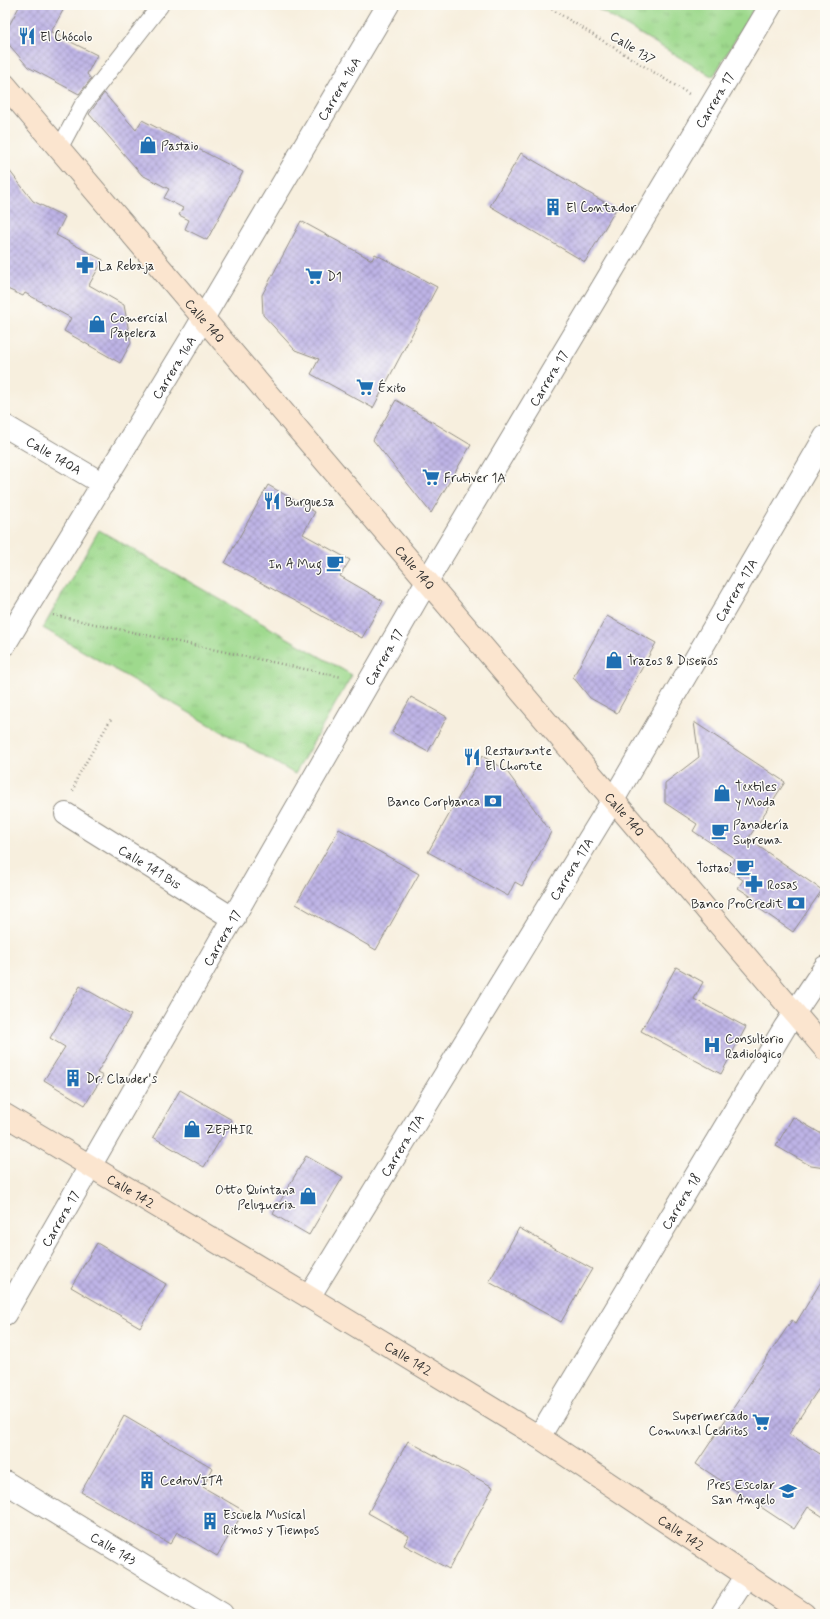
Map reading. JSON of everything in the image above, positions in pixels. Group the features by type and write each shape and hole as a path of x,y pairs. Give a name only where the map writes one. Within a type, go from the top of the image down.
{"street":[{"name":"Carrera 16A","path":"5,644 204,318 388,5"},
{"name":"Carrera 17","path":"5,1314 234,919 427,581 771,5"},
{"name":"Calle 140","path":"5,85 825,1050"},
{"name":"Calle 140A","path":"5,426 103,484"},
{"name":"Carrera 17A","path":"309,1297 613,800 825,437"},
{"name":"Calle 141 Bis","path":"66,814 234,919"},
{"name":"Carrera 18","path":"540,1437 794,1013 825,967"},
{"name":"Calle 142","path":"5,1115 540,1437 804,1614"},
{"name":"Calle 143","path":"5,1482 222,1614"},
{"path":"722,1614 748,1576"}],"lane":[{"path":"59,149 82,106 160,6"}],"path":[{"name":"Calle 137","path":"545,5 710,107"},
{"path":"26,609 324,673 368,684"},
{"path":"66,814 77,778 111,719"}],"green space":[{"path":"591,5 756,5 713,77"},
{"path":"99,530 352,675 295,774 43,628"}],"building":[{"path":"20,5 66,5 51,32 97,55 87,74 91,79 79,94 28,67 5,40 5,33"},
{"path":"104,93 136,130 142,120 243,172 207,240 185,229 189,220 179,215 183,208 164,198 169,189 142,175 89,114"},
{"name":"El Contador","path":"521,153 616,209 585,262 490,206"},
{"path":"5,165 33,201 65,217 56,235 103,260 89,285 124,305 131,343 120,363 64,331 71,318 25,293 23,296 5,288"},
{"path":"301,221 372,260 375,254 437,287 373,408 311,374 319,359 295,350 263,315 262,295"},
{"path":"396,400 471,445 431,513 373,440"},
{"path":"268,485 315,512 303,534 350,560 340,576 383,601 362,638 225,563"},
{"name":"Trazos & Diseños","path":"607,616 656,643 617,713 590,698 573,677"},
{"path":"411,697 447,717 428,752 392,732"},
{"name":"Textiles y Moda","path":"694,722 785,782 748,839 822,890 793,932 751,903 755,899 738,888 743,880 728,870 735,859 693,831 697,824 665,803 665,783 699,757"},
{"name":"Banco Corpbanca","path":"482,756 505,769 551,832 522,886 515,882 508,896 428,852"},
{"path":"339,829 419,874 376,950 296,904"},
{"path":"676,967 703,982 694,999 746,1027 721,1074 641,1031"},
{"path":"80,986 131,1015 97,1073 103,1076 85,1105 44,1080 65,1047 50,1038"},
{"name":"ZEPHIR","path":"180,1090 232,1120 204,1167 153,1137"},
{"path":"793,1117 825,1136 825,1168 811,1166 776,1146"},
{"name":"Otto Quintana Peluqueria","path":"306,1156 343,1177 309,1235 273,1214"},
{"path":"519,1228 592,1269 561,1322 489,1282"},
{"path":"97,1243 166,1284 140,1327 71,1287"},
{"name":"Supermercado Comunal Cedritos","path":"825,1275 825,1379 789,1434 825,1457 825,1518 808,1507 794,1529 696,1464 792,1320 796,1323"},
{"name":"CedroVITA","path":"124,1416 213,1468 203,1487 244,1511 217,1556 177,1532 170,1544 81,1492"},
{"path":"408,1441 493,1487 449,1569 404,1545 409,1536 368,1513"}],"place":[{"name":"El Chócolo","path":"27,36"},
{"name":"Pastaio","path":"148,145"},
{"name":"El Contador","path":"553,207"},
{"name":"La Rebaja","path":"85,265"},
{"name":"D1","path":"314,276"},
{"name":"Comercial Papelera","path":"97,324"},
{"name":"Éxito","path":"365,387"},
{"name":"Frutiver 1A","path":"431,477"},
{"name":"Burguesa","path":"272,501"},
{"name":"In A Mug","path":"335,563"},
{"name":"Trazos & Diseños","path":"614,660"},
{"name":"Restaurante El Chorote","path":"472,757"},
{"name":"Textiles y Moda","path":"722,793"},
{"name":"Banco Corpbanca","path":"493,801"},
{"name":"Panadería Suprema","path":"720,831"},
{"name":"Tostao’","path":"745,867"},
{"name":"Rosas","path":"754,884"},
{"name":"Banco ProCredit","path":"796,903"},
{"name":"Consultorio Radiologico","path":"712,1045"},
{"name":"Dr. Clauder's","path":"73,1078"},
{"name":"ZEPHIR","path":"192,1129"},
{"name":"Otto Quintana Peluqueria","path":"308,1196"},
{"name":"Supermercado Comunal Cedritos","path":"761,1422"},
{"name":"CedroVITA","path":"147,1480"},
{"name":"Pres Escolar San Angelo","path":"788,1491"},
{"name":"Escuela Musical Ritmos y Tiempos","path":"210,1521"}]}
